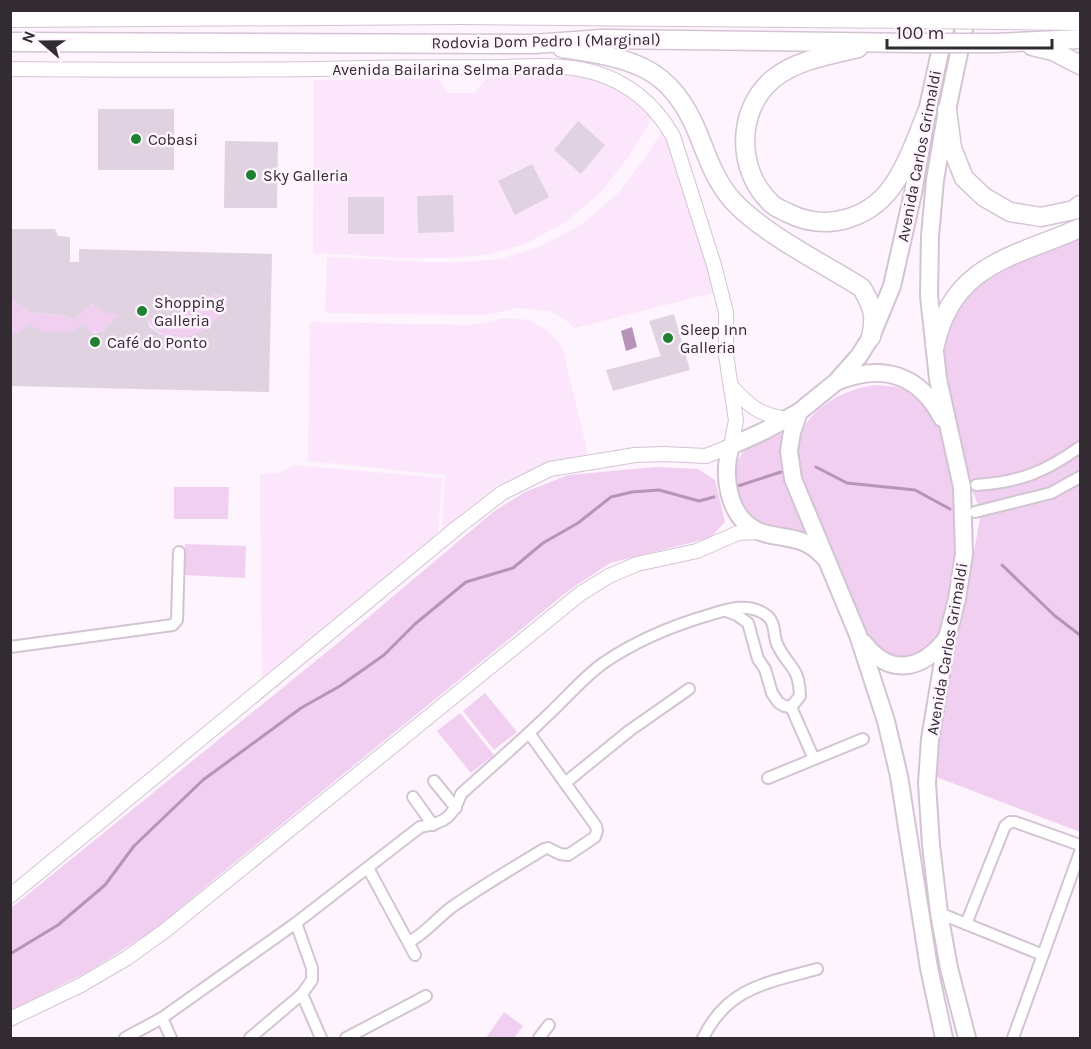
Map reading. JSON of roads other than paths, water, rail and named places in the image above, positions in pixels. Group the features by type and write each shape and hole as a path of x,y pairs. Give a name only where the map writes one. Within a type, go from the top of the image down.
{"highway":[{"path":"10,17 464,14 1080,20"},
{"name":"Rodovia Dom Pedro I (Marginal)","path":"10,42 534,44 602,39 995,43 1080,39"},
{"path":"882,42 807,61 774,78 755,98 745,124 745,154 755,183 772,205 800,219 830,223 861,215 897,180 927,112"},
{"path":"1016,42 1053,51 1080,64"},
{"path":"534,44 614,57 637,63 654,73 675,94 692,119 720,186 734,202 764,226 861,288 871,304 875,319 871,337"},
{"path":"947,110 952,148 964,178 984,197 1010,212 1041,217 1074,210 1080,205"},
{"path":"935,345 939,327 951,303 973,277 1005,257 1052,241 1080,228"}],"main road":[{"name":"Avenida Carlos Grimaldi","path":"731,446 793,416 836,382 859,356 871,337 892,286 949,10"},
{"name":"Avenida Carlos Grimaldi","path":"967,1038 949,968 939,913 927,783 930,739 964,554 962,487 938,379 929,296 930,236 935,180 968,10"},
{"path":"836,382 865,373 888,373 901,377 915,385 934,403 951,435"},
{"path":"793,416 789,452 793,479 858,635 886,721 899,776 929,968 944,1038"},
{"path":"731,446 727,460 729,492 740,514 750,527 760,532 810,544 825,558"},
{"path":"858,635 873,655 885,662 899,665 914,664 927,658 947,638"}],"street":[{"name":"Avenida Bailarina Selma Parada","path":"10,69 288,70 556,66 592,72 616,81 634,91 650,105 673,136 714,265 726,312 727,374 732,387 735,420 731,446"},
{"path":"732,387 747,404 761,413 793,416"},
{"path":"10,896 448,534 502,493 550,469 635,455 706,456 731,446"},
{"path":"976,485 1000,483 1032,475 1060,462 1080,447"},
{"path":"975,512 1051,493 1080,477"},
{"path":"10,1018 81,985 127,958 166,930 580,594 609,576 637,564 697,551 738,533 760,532"},
{"path":"10,647 173,625 177,620 179,552"},
{"path":"124,1038 162,1018 296,923 420,827 447,819 456,808 461,794 601,665 674,625 724,610 741,607 756,610 768,616 774,628 776,642 794,667 800,681 800,696 791,706 784,706 778,702 772,693 765,669 758,659 748,622 724,610"},
{"path":"565,783 629,731 689,689"},
{"path":"791,706 814,759"},
{"path":"409,942 424,932 446,911 544,849 548,848 568,855 595,837 596,826 529,733"},
{"path":"768,778 863,739"},
{"path":"434,781 456,808"},
{"path":"413,797 433,825"},
{"path":"966,924 1005,826 1010,822 1080,845"},
{"path":"1013,1038 1080,852"},
{"path":"368,868 416,955"},
{"path":"939,913 1043,955"},
{"path":"250,1038 302,994 312,980 312,968 296,923"},
{"path":"703,1038 718,1015 737,996 758,986 817,969"},
{"path":"302,994 321,1038"},
{"path":"346,1038 426,996"},
{"path":"162,1018 171,1038"},
{"path":"539,1038 549,1025"}],"waterway":[{"path":"816,467 847,483 915,490 950,509"},
{"path":"738,486 781,472"},
{"path":"10,954 58,925 105,885 134,846 203,780 301,708 340,686 384,655 415,624 466,582 513,568 543,543 578,523 611,497 632,492 659,490 699,501 714,497"},
{"path":"1002,565 1055,616 1080,635"}],"place":[{"name":"Cobasi","path":"136,139"},
{"name":"Sky Galleria","path":"251,175"},
{"name":"Shopping Galleria","path":"142,311"},
{"name":"Sleep Inn Galleria","path":"668,338"},
{"name":"Café do Ponto","path":"95,342"}]}
